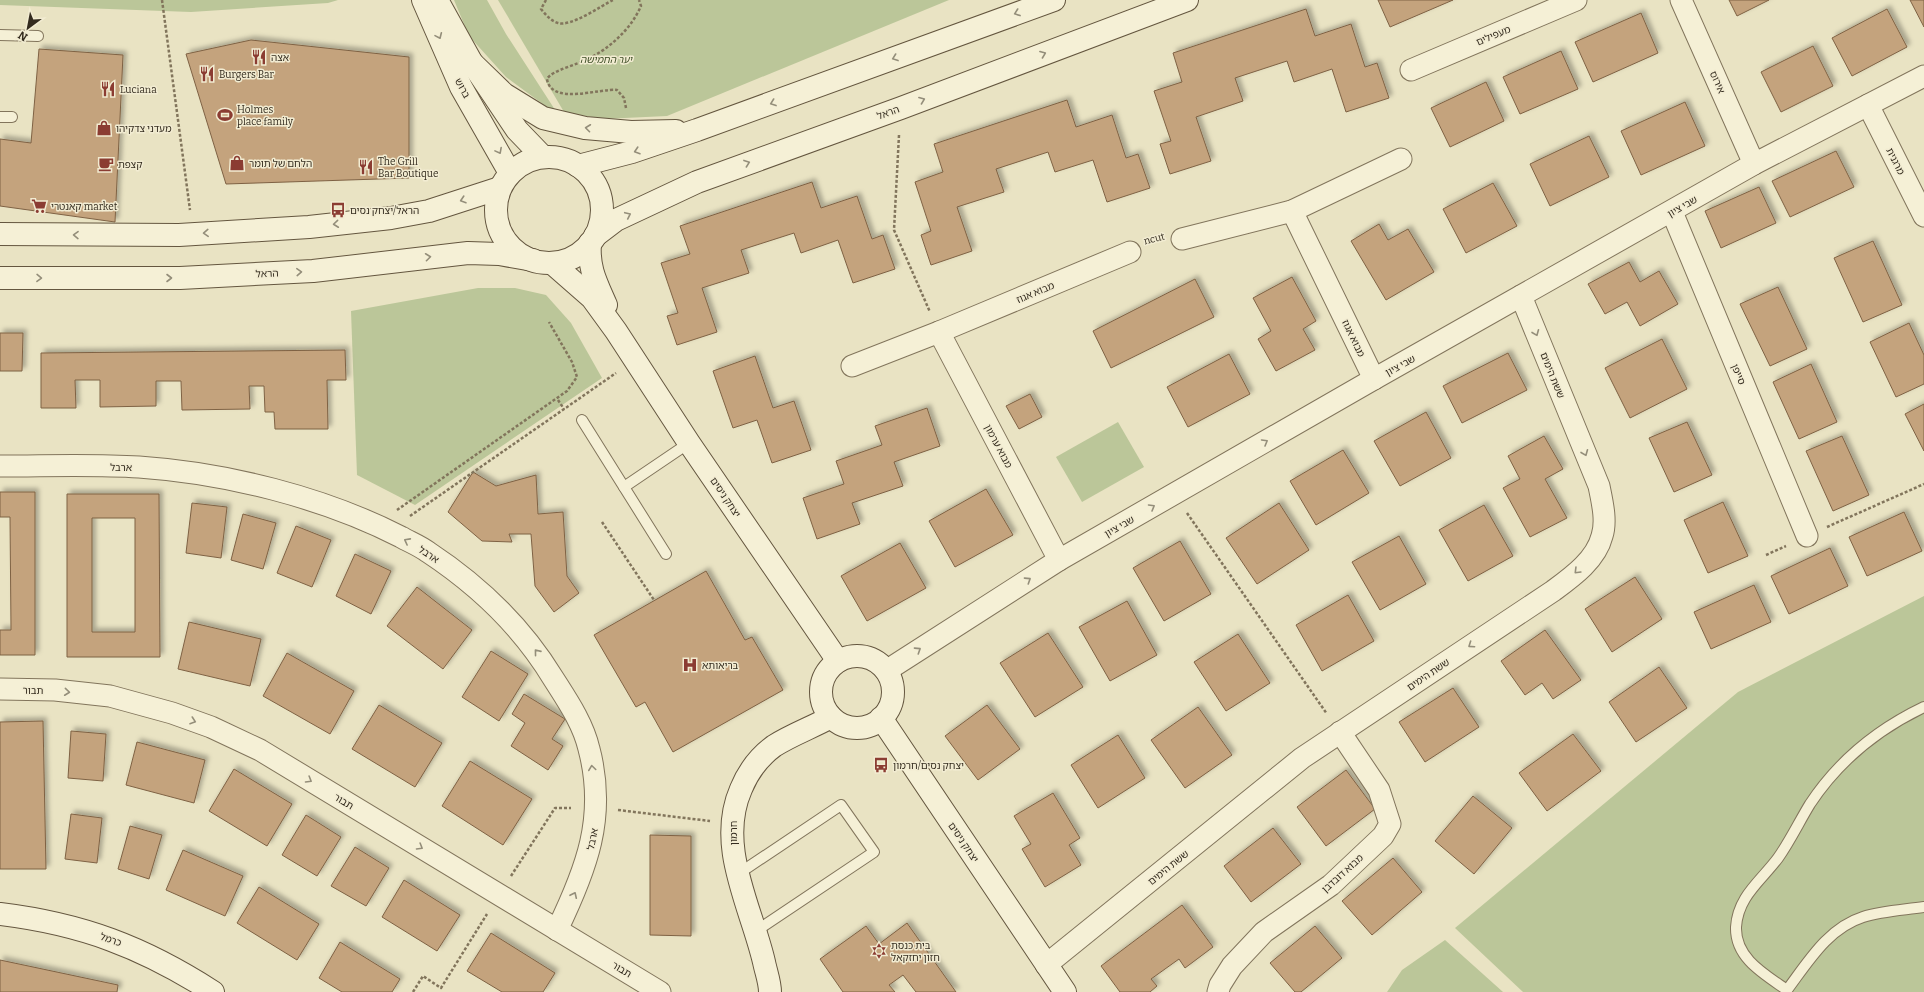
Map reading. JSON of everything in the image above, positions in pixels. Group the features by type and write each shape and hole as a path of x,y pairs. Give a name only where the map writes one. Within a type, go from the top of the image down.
{"main road":[{"name":"ברוש","path":"423,0 461,87 505,180"},
{"name":"ברוש","path":"437,0 472,63 517,130 543,157"},
{"path":"578,166 632,152 697,130 1054,0"},
{"name":"הראל","path":"593,239 616,220 696,182 901,108 1187,0"},
{"path":"472,63 504,94 543,118 585,128 631,132 697,130"},
{"path":"0,234 193,234 309,227 391,218 429,211 505,180 520,165 543,157 561,158 578,166 590,176 598,190 602,205 600,221 593,239 580,253 566,259 542,261 517,252 505,240 497,223 495,205 505,180"},
{"name":"יצחק ניסים","path":"593,239 589,259 593,275 616,331"},
{"name":"הראל","path":"0,278 188,278 313,271 468,253 499,254 542,261"},
{"name":"יצחק ניסים","path":"542,261 592,298 616,331 689,443 838,661"},
{"path":"850,656 864,656 880,664 886,671 891,680 893,690 892,700 888,710 874,724 856,728 838,723 831,717 821,698 821,687 823,677 838,661 850,656"},
{"name":"חרמון","path":"770,992 756,931 738,874 732,845 732,823 735,802 756,762 774,746 831,717"},
{"name":"יצחק ניסים","path":"881,718 1065,992"},
{"name":"כרמל","path":"0,914 38,919 66,925 124,944 168,966 213,992"}],"street":[{"name":"מעפילים","path":"1411,70 1576,0"},
{"name":"אירוס","path":"1681,0 1754,164"},
{"name":"שבי ציון","path":"886,671 1059,560 1374,379 1672,212 1754,164 1924,76"},
{"name":"מרגנית","path":"1868,105 1924,216"},
{"path":"1182,239 1292,211 1401,159"},
{"name":"מבוא אגוז","path":"1292,211 1374,379"},
{"name":"סייפן","path":"1672,212 1807,536"},
{"name":"מבוא אגוז","path":"852,366 939,332 1130,252"},
{"name":"ששת הימים","path":"1046,965 1302,758 1547,595 1577,573 1592,555 1602,536 1603,509 1599,486 1521,296"},
{"name":"מבוא ערמון","path":"939,332 1059,560"},
{"name":"ארבל","path":"0,466 138,467 190,473 252,485 307,499 372,522 391,522 477,590 510,619 542,658 575,714 589,749 595,788 595,824 588,858 576,891 557,930"},
{"name":"תבור","path":"0,689 55,690 110,696 211,727 260,750 660,992"},
{"name":"מבוא דובדבן","path":"1218,992 1220,985 1232,966 1264,932 1293,910 1331,885 1383,836 1390,824 1379,790 1340,732"}],"lane":[{"path":"0,35 38,36"},
{"path":"0,117 12,117"},
{"path":"582,420 666,554"},
{"path":"624,486 689,443"},
{"path":"1924,707 1879,732 1837,769 1810,804 1778,857 1750,890 1740,907 1736,927 1740,946 1748,961 1787,990 1822,944 1833,933 1846,924 1864,917 1924,907"},
{"path":"738,874 841,805 874,852 756,931"}],"path":[{"path":"162,0 193,234"},
{"path":"546,0 541,9 549,18 559,23 570,23 613,0"},
{"path":"631,132 624,98 617,90 563,94 552,89 547,79 553,72 588,59 614,42 628,27 639,11 641,6 639,0"},
{"path":"901,108 894,230 939,332"},
{"path":"391,522 444,476 558,400 567,392 577,377 572,362 549,322"},
{"path":"391,522 564,409 635,360"},
{"path":"558,400 564,409"},
{"path":"1766,555 1924,484"},
{"path":"1174,494 1340,732"},
{"path":"602,522 654,600"},
{"path":"413,992 423,976 441,988 498,894 555,808 595,807 732,823"}],"green space":[{"path":"0,0 338,0 328,3 191,12 0,5"},
{"path":"454,0 487,0 506,34 559,116 506,77 469,36"},
{"name":"יער החמישה","path":"498,0 949,0 667,116 603,119 564,112"},
{"path":"478,288 515,288 546,295 571,323 602,378 415,505 357,475 351,311"},
{"path":"1118,422 1144,467 1082,502 1056,457"},
{"path":"1924,596 1924,992 1523,992 1455,928 1738,692"},
{"path":"1445,940 1503,992 1387,992 1402,970"}],"building":[{"path":"1378,0 1453,0 1390,27"},
{"path":"1729,0 1769,0 1737,16"},
{"path":"1910,0 1924,0 1924,27"},
{"path":"1306,9 1315,36 1351,24 1365,67 1377,63 1389,98 1346,112 1332,69 1294,82 1287,61 1235,78 1243,101 1196,117 1211,161 1170,174 1160,144 1171,141 1154,91 1182,82 1173,53"},
{"path":"1887,9 1907,47 1852,76 1832,38"},
{"path":"1641,13 1658,53 1593,82 1575,42"},
{"path":"251,40 409,57 409,178 226,184 186,54"},
{"path":"1813,46 1833,86 1781,112 1761,72"},
{"path":"39,49 123,55 115,222 0,206 0,139 31,143"},
{"path":"1561,51 1578,89 1520,114 1503,77"},
{"path":"1486,82 1504,121 1450,147 1431,108"},
{"path":"1067,100 1076,127 1112,115 1126,158 1138,154 1150,188 1107,202 1093,160 1055,172 1048,152 996,169 1004,192 957,207 972,251 931,265 921,235 931,231 915,182 943,172 934,144"},
{"path":"1685,102 1705,146 1641,175 1621,131"},
{"path":"1589,136 1609,177 1550,206 1530,164"},
{"path":"1836,151 1854,187 1790,217 1772,181"},
{"path":"812,182 821,208 857,196 872,239 883,235 895,269 853,283 838,240 801,253 794,233 741,250 749,273 702,288 717,332 677,345 667,316 678,313 661,263 690,254 680,226"},
{"path":"1493,183 1517,226 1466,253 1443,209"},
{"path":"1759,187 1776,223 1721,248 1705,211"},
{"path":"1379,224 1388,240 1408,229 1434,272 1386,300 1351,241"},
{"path":"1873,241 1902,305 1863,322 1834,258"},
{"path":"1629,262 1640,282 1659,271 1678,304 1640,326 1627,302 1605,314 1588,284"},
{"path":"1292,277 1316,321 1303,329 1315,350 1276,371 1258,339 1271,331 1253,298"},
{"path":"1195,279 1214,317 1111,368 1093,331"},
{"path":"1778,287 1807,349 1770,366 1740,304"},
{"path":"1909,323 1924,355 1924,384 1896,397 1870,342"},
{"path":"0,333 23,333 22,371 0,371"},
{"path":"1662,339 1687,389 1630,418 1605,368"},
{"path":"345,350 346,380 327,380 328,429 275,429 274,412 265,412 264,386 249,386 250,409 182,410 181,381 156,381 156,406 100,407 100,380 75,380 76,408 41,408 41,353"},
{"path":"1508,353 1527,390 1462,423 1443,386"},
{"path":"1229,354 1250,394 1188,427 1167,387"},
{"path":"755,356 773,408 794,401 811,450 772,463 757,420 733,428 713,371"},
{"path":"1811,364 1837,422 1799,439 1773,382"},
{"path":"1030,394 1042,417 1019,429 1006,406"},
{"path":"1924,404 1924,451 1905,414"},
{"path":"927,408 940,446 894,462 903,486 852,503 860,524 817,539 803,498 844,484 836,461 882,445 875,426"},
{"path":"1426,412 1451,458 1400,486 1374,441"},
{"path":"1687,422 1712,475 1674,492 1649,438"},
{"path":"1544,436 1563,469 1545,479 1567,518 1530,537 1503,488 1520,479 1508,456"},
{"path":"1842,436 1869,495 1833,511 1806,451"},
{"path":"1343,450 1369,493 1316,525 1290,481"},
{"path":"473,472 496,486 536,475 538,514 563,512 567,576 579,593 554,612 535,586 531,534 509,534 512,542 482,541 448,512"},
{"path":"986,489 1013,535 955,567 929,521"},
{"path":"0,492 35,492 35,655 0,655 0,630 11,630 10,517 0,517"},
{"path":"67,494 159,494 160,657 67,657","holes":["92,518 135,518 135,632 92,632"]},
{"path":"1723,502 1748,556 1708,573 1684,520"},
{"path":"192,503 227,507 221,558 186,553"},
{"path":"1279,503 1309,550 1257,584 1226,538"},
{"path":"1484,505 1513,556 1468,581 1439,530"},
{"path":"1904,512 1922,551 1867,576 1849,537"},
{"path":"243,514 276,523 263,569 231,560"},
{"path":"296,526 331,540 312,587 277,573"},
{"path":"1399,536 1426,584 1380,610 1352,562"},
{"path":"1180,541 1211,594 1164,621 1133,568"},
{"path":"900,543 926,588 867,621 841,576"},
{"path":"1830,548 1848,586 1789,614 1771,576"},
{"path":"355,554 391,571 371,614 336,596"},
{"name":"בריאותא","path":"706,571 745,640 752,637 783,690 673,752 645,702 636,707 594,635"},
{"path":"1635,577 1662,619 1612,652 1585,609"},
{"path":"1754,585 1771,622 1711,649 1694,612"},
{"path":"417,587 472,630 443,669 387,626"},
{"path":"1348,595 1374,641 1322,671 1296,625"},
{"path":"1127,601 1157,655 1110,681 1079,627"},
{"path":"189,622 261,639 250,686 178,669"},
{"path":"1545,630 1581,680 1553,699 1542,683 1525,695 1501,661"},
{"path":"1048,633 1083,687 1035,717 1000,663"},
{"path":"1238,634 1270,683 1226,711 1194,662"},
{"path":"491,651 528,674 499,721 462,697"},
{"path":"287,653 354,691 330,734 263,696"},
{"path":"1659,667 1687,708 1636,742 1609,702"},
{"path":"1453,688 1479,727 1425,762 1399,722"},
{"path":"524,694 565,719 552,739 563,746 548,770 511,746 525,723 512,714"},
{"path":"379,705 442,743 415,787 352,749"},
{"path":"987,705 1020,749 978,780 945,736"},
{"path":"1198,707 1232,755 1185,788 1151,740"},
{"path":"43,721 46,869 0,869 0,722"},
{"path":"71,731 106,734 103,781 68,778"},
{"path":"1573,734 1601,771 1547,811 1519,773"},
{"path":"1118,735 1145,778 1098,808 1071,765"},
{"path":"137,742 205,760 194,803 126,785"},
{"path":"470,761 532,799 503,845 442,806"},
{"path":"234,769 292,804 267,846 209,811"},
{"path":"1346,770 1375,809 1326,846 1297,807"},
{"path":"1053,793 1080,838 1069,845 1081,865 1045,887 1022,849 1031,844 1014,816"},
{"path":"1473,796 1512,828 1474,874 1435,841"},
{"path":"71,814 102,818 97,863 65,859"},
{"path":"306,815 341,837 317,876 282,855"},
{"path":"130,826 162,835 149,879 118,869"},
{"path":"1273,828 1301,864 1251,902 1224,866"},
{"path":"650,835 691,836 691,936 650,935"},
{"path":"355,847 389,868 366,906 331,886"},
{"path":"183,850 243,876 225,916 166,890"},
{"path":"1393,858 1422,892 1372,935 1342,901"},
{"path":"404,880 460,915 437,951 382,917"},
{"path":"259,887 319,924 297,960 237,923"},
{"path":"1182,905 1213,947 1185,968 1179,959 1151,979 1157,986 1150,992 1120,992 1101,966"},
{"name":"בית כנסת חזון יחזקאל","path":"907,923 956,992 916,992 903,975 889,985 895,992 843,992 820,959 866,926 879,944"},
{"path":"1315,926 1342,958 1301,992 1295,992 1270,963"},
{"path":"491,933 555,973 543,992 502,992 467,971"},
{"path":"340,942 400,979 392,992 342,992 319,978"},
{"path":"0,960 118,985 117,992 0,992"}],"place":[{"name":"אצה","path":"259,57"},
{"name":"Burgers Bar","path":"207,74"},
{"name":"Luciana","path":"108,89"},
{"name":"Holmes place family","path":"225,115"},
{"name":"מעדני צדקיהו","path":"104,128"},
{"name":"הלחם של תומר","path":"237,163"},
{"name":"קצפת","path":"106,164"},
{"name":"The Grill Bar Boutique","path":"366,167"},
{"name":"קאנטרי market","path":"39,206"},
{"name":"הראל/יצחק נסים","path":"338,210"},
{"name":"בריאותא","path":"690,665"},
{"name":"יצחק נסים/חרמון","path":"881,765"},
{"name":"בית כנסת חזון יחזקאל","path":"879,951"}]}
